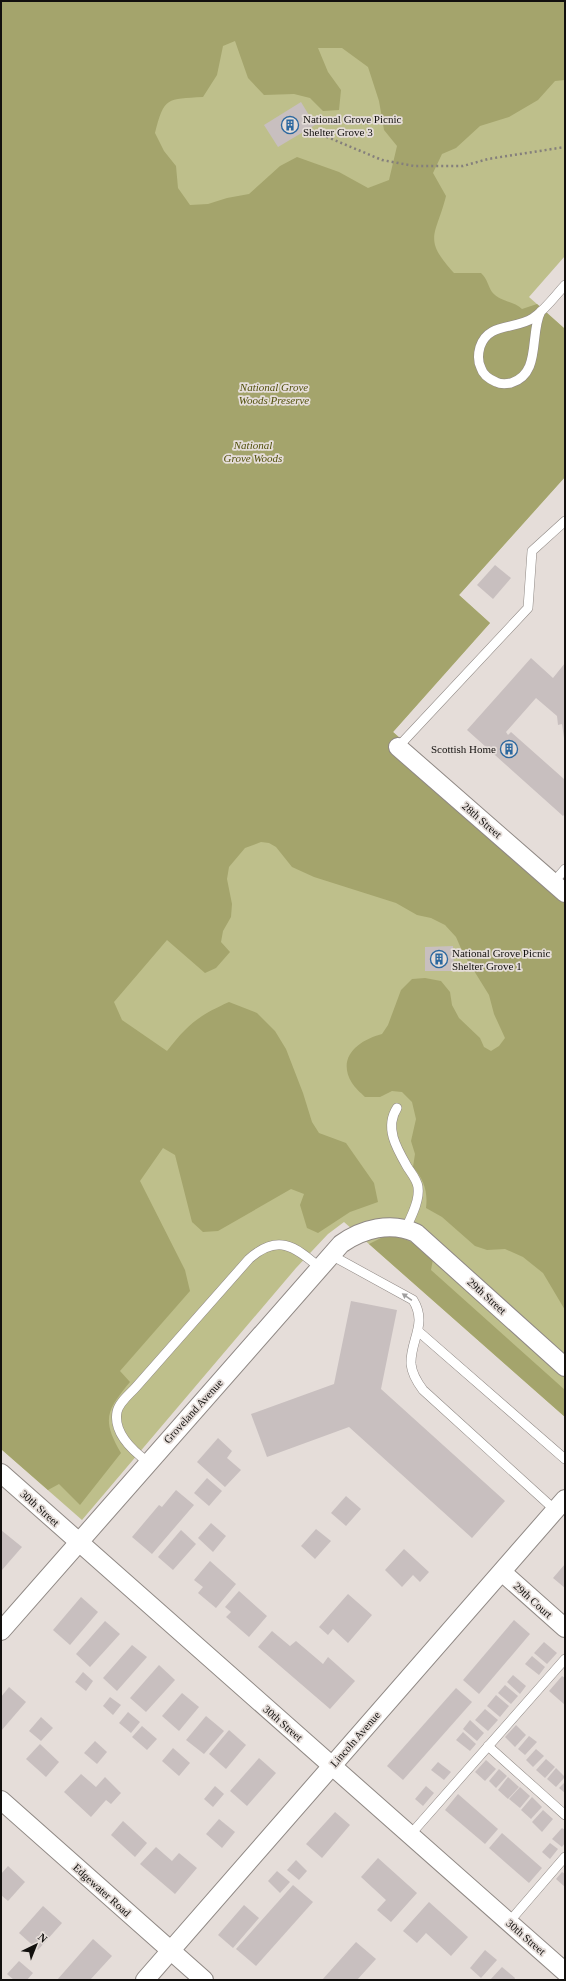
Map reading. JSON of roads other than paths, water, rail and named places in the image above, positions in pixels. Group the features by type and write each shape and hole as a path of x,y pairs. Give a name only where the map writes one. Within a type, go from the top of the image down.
{"street":[{"name":"28th Street","path":"398,747 559,888"},
{"name":"Groveland Avenue","path":"1,1631 341,1244 362,1232 390,1227 406,1228"},
{"name":"29th Street","path":"406,1228 424,1240 565,1367"},
{"name":"30th Street","path":"1,1474 565,1972"},
{"name":"Lincoln Avenue","path":"145,1980 560,1505"},
{"name":"29th Court","path":"502,1572 565,1628"},
{"name":"Edgewater Road","path":"1,1800 204,1980"}],"lane":[{"path":"541,311 537,319 532,361 524,375 516,381 508,383 498,383 488,378 482,371 479,363 479,351 487,334 493,330 522,323 541,311 565,285"},
{"path":"398,747 528,608 532,551 565,522"},
{"path":"559,888 565,869"},
{"path":"397,1108 390,1121 392,1134 398,1150 418,1186 417,1199 406,1228"},
{"path":"148,1462 137,1454 126,1442 119,1429 117,1412 122,1402 249,1259 259,1250 270,1245 281,1244 326,1261 413,1300 419,1310 418,1331 411,1364 415,1378 423,1390 560,1505"},
{"path":"418,1331 565,1459"},
{"path":"410,1835 565,1659"},
{"path":"488,1746 565,1815"},
{"path":"509,1922 565,1857"}],"place":[{"name":"National Grove Picnic Shelter Grove 3","path":"290,125"},
{"name":"Scottish Home","path":"509,749"},
{"name":"National Grove Picnic Shelter Grove 1","path":"439,959"}],"park label":[{"name":"National Grove Woods Preserve","path":"274,393"},
{"name":"National Grove Woods","path":"253,451"}]}
